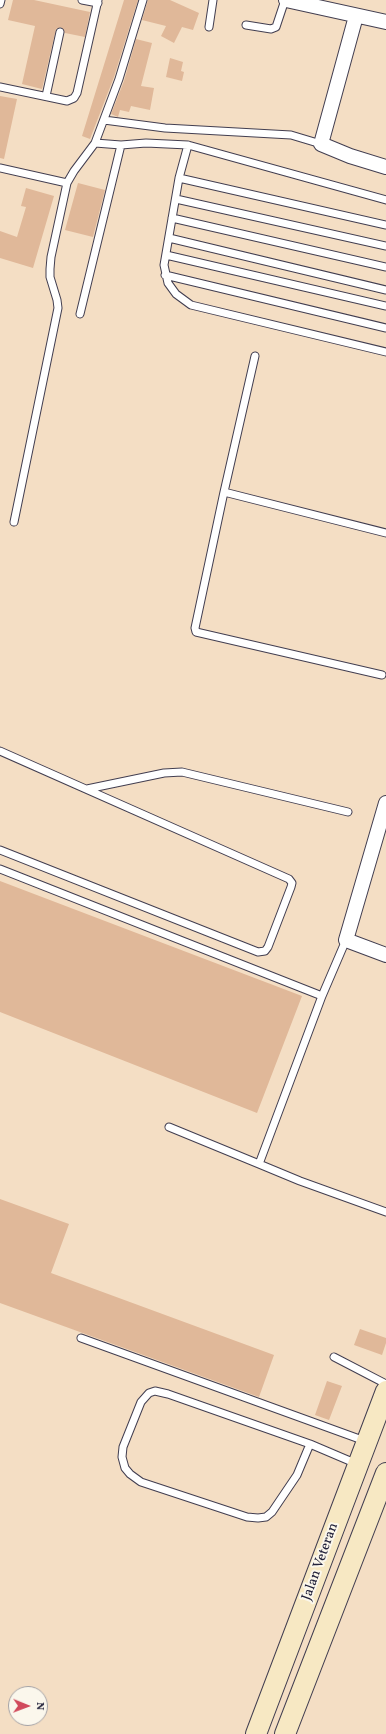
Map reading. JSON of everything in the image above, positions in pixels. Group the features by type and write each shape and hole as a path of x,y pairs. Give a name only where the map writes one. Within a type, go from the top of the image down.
{"main road":[{"name":"Jalan Veteran","path":"256,1734 357,1464 386,1391"},
{"name":"Jalan Veteran","path":"284,1734 386,1473"},
{"path":"312,1585 340,1594"}],"street":[{"path":"286,0 386,22"},
{"path":"356,16 322,144 350,156 386,166"},
{"path":"386,803 346,940 386,954"}],"lane":[{"path":"0,4 1,0"},
{"path":"0,87 67,101 74,98 77,92 98,2 82,0"},
{"path":"14,522 58,308 50,277 50,269 51,257 66,183 95,143 144,0"},
{"path":"209,27 213,0"},
{"path":"246,25 271,29 276,27 286,0"},
{"path":"46,96 60,32"},
{"path":"104,120 165,128 290,136 322,144"},
{"path":"95,143 121,145 146,143 188,145 386,200"},
{"path":"80,314 121,145"},
{"path":"188,145 179,178 164,265 168,283 176,294 191,305 386,352"},
{"path":"0,168 66,183"},
{"path":"179,178 386,225"},
{"path":"176,199 386,246"},
{"path":"172,218 386,267"},
{"path":"169,238 386,290"},
{"path":"166,255 386,306"},
{"path":"165,275 386,328"},
{"path":"255,356 224,492 195,628 196,632 382,675"},
{"path":"224,492 386,533"},
{"path":"0,751 289,879 292,883 290,892 265,951 258,952 0,850"},
{"path":"87,789 164,773 182,772 348,812"},
{"path":"0,869 322,996"},
{"path":"258,1164 322,996 346,940"},
{"path":"169,1128 300,1181 386,1212"},
{"path":"82,1338 367,1441"},
{"path":"334,1357 386,1384"},
{"path":"310,1444 297,1475 272,1512 266,1517 258,1518 141,1482 130,1474 125,1468 122,1457 123,1447 141,1402 149,1393 155,1391 168,1394 310,1444 357,1464"}],"building":[{"path":"13,0 34,0 90,12 85,37 65,33 61,27 56,29 42,89 22,84 35,26 8,20"},
{"path":"124,0 138,0 114,77 90,139 82,136"},
{"path":"148,0 170,0 199,13 193,30 182,27 174,43 161,36 166,26 142,20"},
{"path":"136,39 152,43 141,86 154,88 150,110 131,106 129,112 120,110 118,117 111,114 124,81"},
{"path":"170,58 183,62 181,71 184,72 182,81 166,77"},
{"path":"0,96 17,99 4,159 0,158"},
{"path":"78,183 105,190 93,237 65,230"},
{"path":"26,188 54,196 33,268 0,258 0,231 17,237 26,207 21,206"},
{"path":"0,881 302,996 257,1113 0,1012"},
{"path":"0,1199 69,1224 51,1273 274,1355 259,1397 0,1303"},
{"path":"360,1329 386,1338 382,1355 354,1345"},
{"path":"327,1381 342,1386 329,1420 315,1415"}]}
